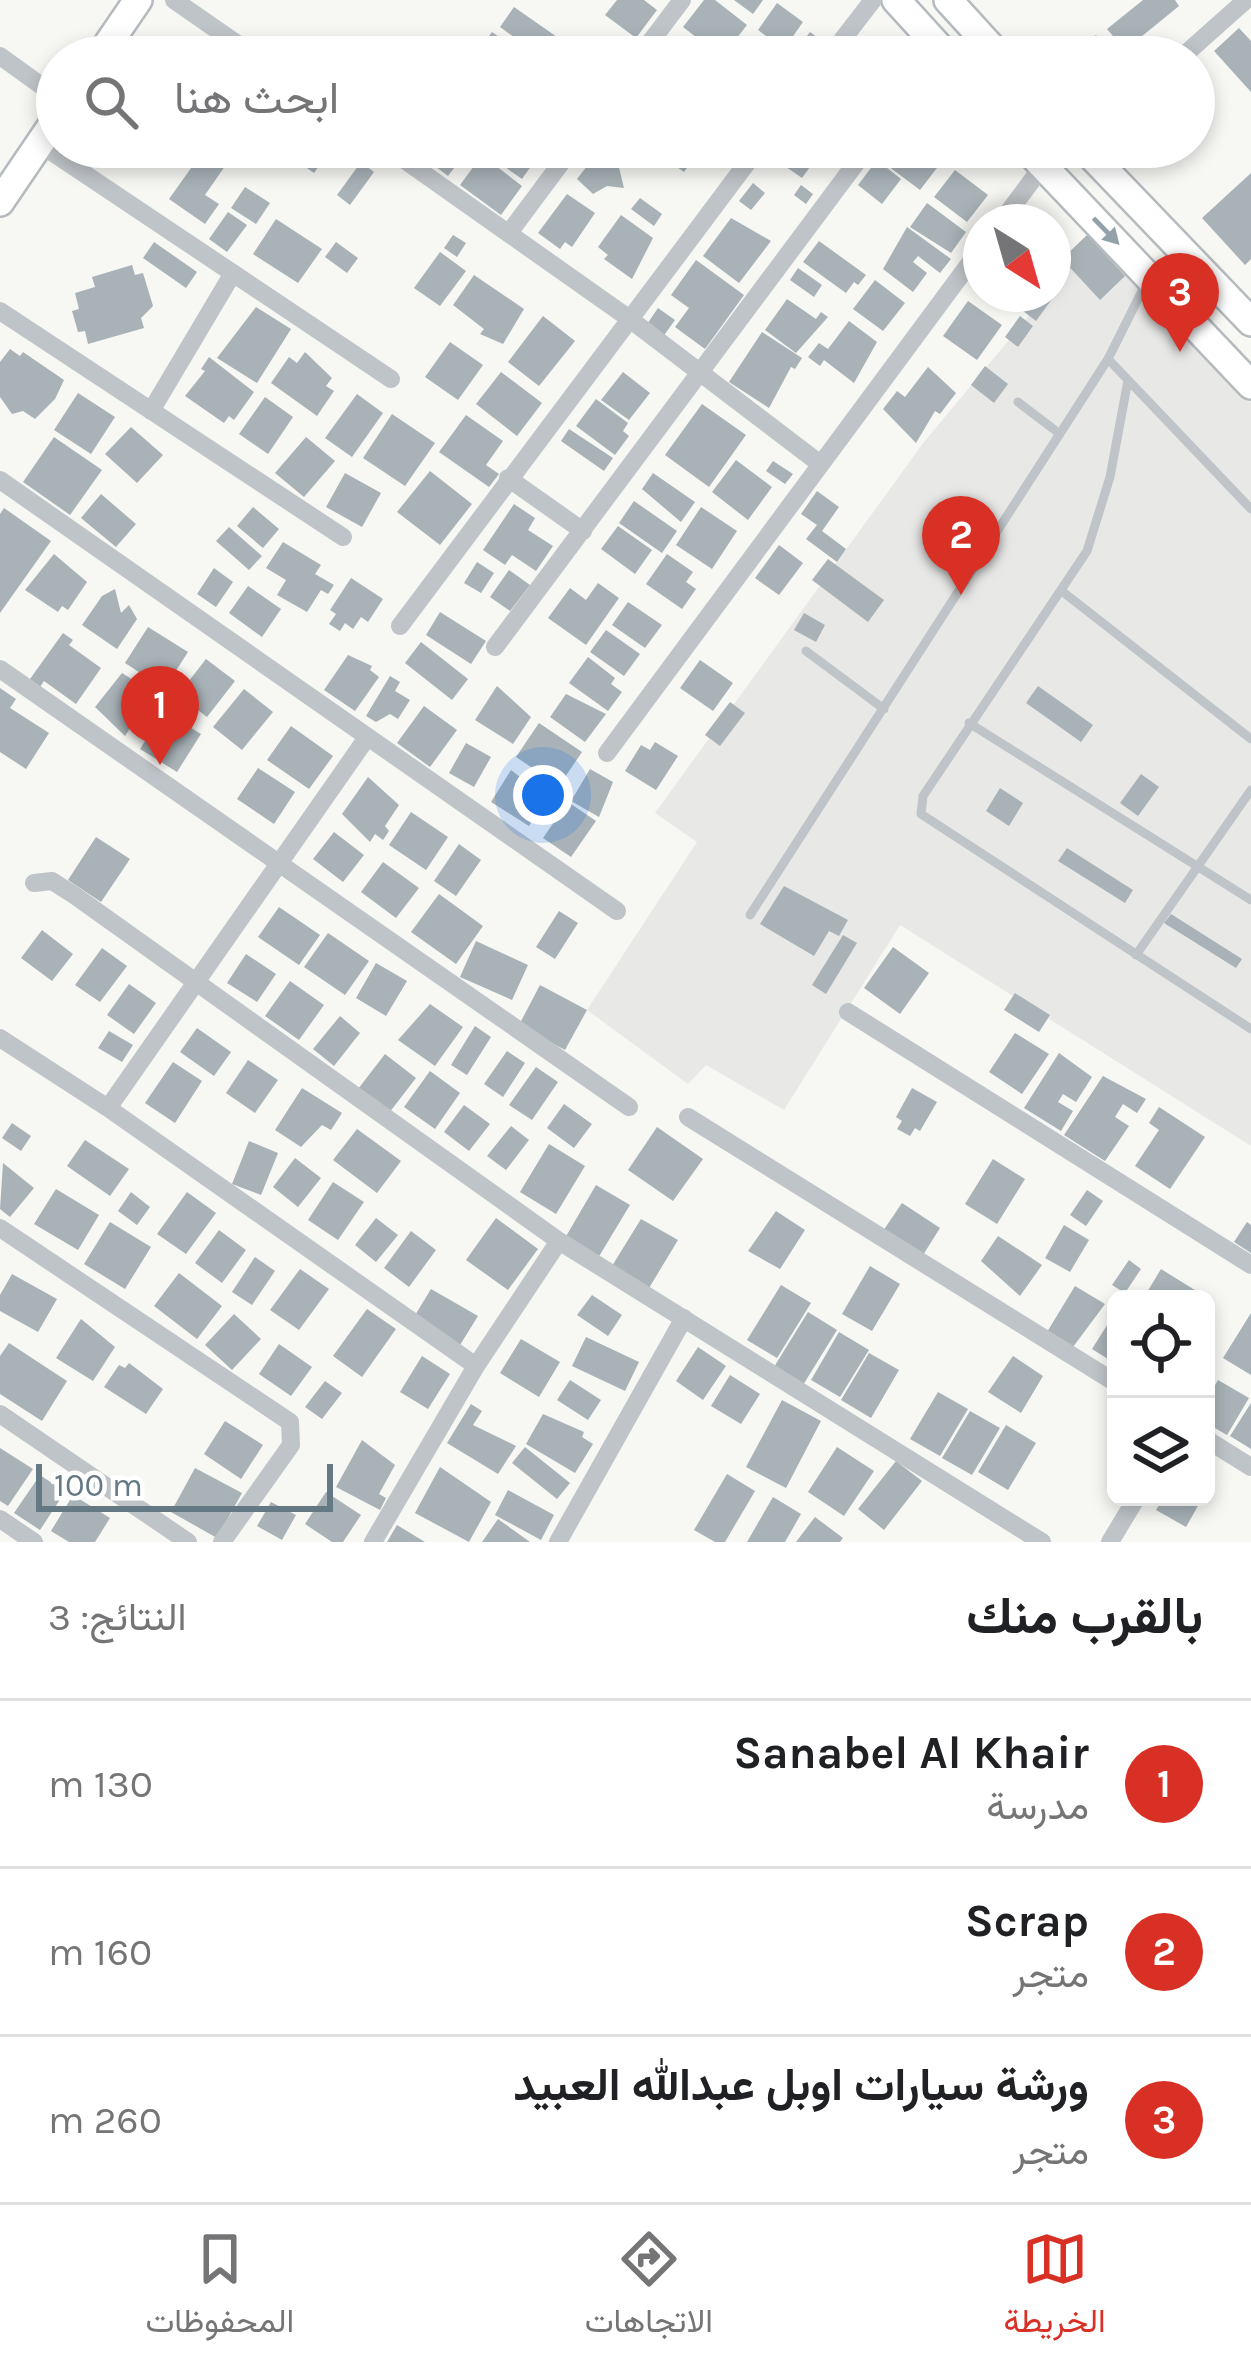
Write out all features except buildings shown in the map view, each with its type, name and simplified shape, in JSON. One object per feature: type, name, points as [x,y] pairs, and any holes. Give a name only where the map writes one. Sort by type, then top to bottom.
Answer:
[{"type":"street","points":[[113,36],[138,0]]},
{"type":"street","points":[[174,0],[226,36]]},
{"type":"street","points":[[655,36],[682,0]]},
{"type":"street","points":[[845,36],[873,0]]},
{"type":"street","points":[[896,0],[926,36]]},
{"type":"street","points":[[948,0],[981,36]]},
{"type":"street","points":[[1206,36],[1246,0]]},
{"type":"street","points":[[0,56],[36,82]]},
{"type":"street","points":[[0,202],[36,150]]},
{"type":"street","points":[[76,168],[392,379]]},
{"type":"street","points":[[416,168],[626,317],[819,463]]},
{"type":"street","points":[[509,233],[557,168]]},
{"type":"street","points":[[400,626],[626,317],[743,168]]},
{"type":"street","points":[[495,647],[853,168]]},
{"type":"street","points":[[1010,204],[1028,168]]},
{"type":"street","points":[[1045,168],[1251,385]]},
{"type":"street","points":[[1103,168],[1251,322]]},
{"type":"street","points":[[151,411],[233,272]]},
{"type":"street","points":[[607,753],[963,272]]},
{"type":"street","points":[[0,311],[343,537]]},
{"type":"street","points":[[508,478],[583,531]]},
{"type":"street","points":[[0,480],[617,911]]},
{"type":"street","points":[[0,668],[628,1107]]},
{"type":"street","points":[[108,1108],[366,739]]},
{"type":"street","points":[[34,883],[52,881],[63,888],[560,1241],[1042,1542]]},
{"type":"street","points":[[848,1012],[1251,1265]]},
{"type":"street","points":[[0,1038],[108,1108],[476,1366]]},
{"type":"street","points":[[688,1117],[1107,1377]]},
{"type":"street","points":[[0,1228],[290,1422],[292,1445],[222,1542]]},
{"type":"street","points":[[373,1542],[476,1366],[560,1241]]},
{"type":"street","points":[[558,1542],[684,1318]]},
{"type":"street","points":[[0,1414],[188,1542]]},
{"type":"street","points":[[1215,1445],[1251,1467]]},
{"type":"street","points":[[1110,1542],[1132,1506]]},
{"type":"street","points":[[0,1519],[34,1542]]},
{"type":"lane","points":[[749,915],[1108,359],[1150,276]]},
{"type":"lane","points":[[1108,359],[1251,508]]},
{"type":"lane","points":[[1129,380],[1096,529],[1063,592],[923,796],[926,822],[1251,1029]]},
{"type":"lane","points":[[1018,402],[1060,434]]},
{"type":"lane","points":[[1063,592],[1251,739]]},
{"type":"lane","points":[[806,651],[884,709]]},
{"type":"lane","points":[[969,723],[1251,900]]},
{"type":"lane","points":[[1136,955],[1251,790]]},
{"type":"shaded area","points":[[1099,231],[1251,397],[1251,1146],[900,925],[784,1110],[706,1065],[688,1084],[587,1010],[697,842],[655,813],[924,442],[1032,312],[1071,312],[1071,264]]},
{"type":"place","name":"ورشة سيارات اوبل عبدالله العبيد","points":[[1180,352]]},
{"type":"place","name":"Scrap","points":[[961,595]]},
{"type":"place","name":"Sanabel Al Khair","points":[[160,765]]}]
